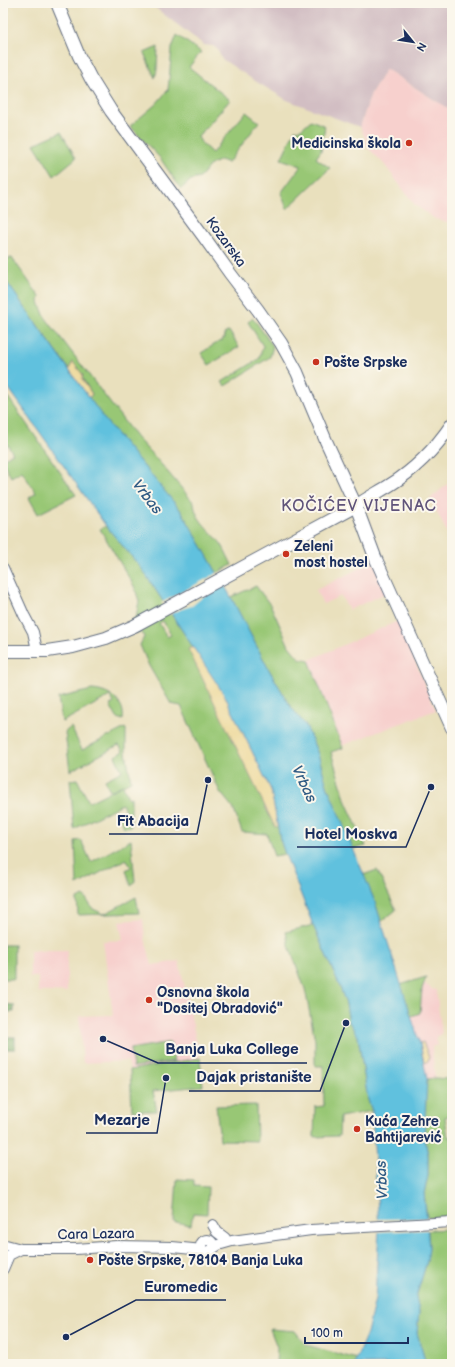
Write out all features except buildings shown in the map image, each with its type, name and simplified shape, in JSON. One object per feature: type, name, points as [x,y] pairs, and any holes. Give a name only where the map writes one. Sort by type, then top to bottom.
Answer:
[{"type":"main road","name":"Kozarska","points":[[57,3],[79,56],[111,111],[258,310],[280,342],[297,372],[326,441],[356,506],[375,557],[452,728]]},
{"type":"main road","points":[[3,650],[51,651],[90,643],[134,626],[235,570],[356,506],[392,484],[416,467],[436,446],[452,424]]},
{"type":"street","points":[[3,568],[33,632],[37,650]]},
{"type":"street","name":"Cara Lazara","points":[[5,1249],[218,1245],[228,1239],[311,1230],[449,1222]]},
{"type":"street","points":[[213,1225],[217,1232],[228,1239]]},
{"type":"street","points":[[3,1268],[5,1249]]},
{"type":"shaded area","points":[[149,3],[452,3],[452,111],[386,69],[371,93],[360,127],[287,100],[222,59],[217,49],[213,46],[204,45]]},
{"type":"shaded area","name":"Medicinska škola","points":[[386,69],[452,111],[452,222],[435,219],[415,205],[383,163],[366,146],[366,140],[360,127],[371,93]]},
{"type":"shaded area","points":[[452,480],[452,542],[430,499]]},
{"type":"shaded area","points":[[374,561],[388,592],[349,610],[341,596],[323,604],[316,590]]},
{"type":"shaded area","points":[[398,621],[436,710],[341,746],[309,660]]},
{"type":"shaded area","name":"Osnovna škola \"Dositej Obradović\"","points":[[143,919],[145,938],[152,965],[179,961],[200,1058],[130,1070],[128,1061],[83,1063],[79,1016],[113,1015],[103,941],[123,940],[119,921]]},
{"type":"shaded area","points":[[30,950],[67,950],[67,992],[38,992],[38,977],[30,977]]},
{"type":"shaded area","points":[[424,983],[436,990],[442,1034],[436,1037],[437,1045],[432,1047],[435,1078],[427,1079],[420,1043],[409,1017],[420,1013]]},
{"type":"green space","points":[[177,35],[201,52],[189,67],[230,100],[198,137],[202,144],[212,153],[246,112],[259,122],[228,163],[220,160],[209,166],[200,178],[191,180],[181,189],[160,158],[130,126],[156,104],[168,90],[172,48]]},
{"type":"green space","points":[[158,47],[157,70],[155,78],[144,53]]},
{"type":"green space","points":[[311,120],[325,126],[321,151],[316,158],[330,168],[287,209],[281,193],[301,166],[281,159],[295,130],[301,129]]},
{"type":"green space","points":[[61,132],[76,158],[54,176],[34,144]]},
{"type":"green space","points":[[3,257],[5,259],[12,258],[40,297],[39,302],[45,317],[136,437],[194,503],[195,509],[201,521],[222,545],[232,565],[217,573],[182,512],[105,420],[89,398],[92,394],[73,362],[69,369],[3,277]]},
{"type":"green space","points":[[253,318],[273,346],[270,357],[225,386],[222,382],[259,359],[263,346],[248,322]]},
{"type":"green space","points":[[229,331],[239,347],[209,365],[201,353],[225,338],[224,334]]},
{"type":"green space","points":[[3,390],[76,495],[38,514],[29,498],[36,493],[22,471],[11,477],[3,462],[3,459],[13,453],[3,438]]},
{"type":"green space","points":[[106,526],[142,569],[225,696],[271,790],[280,839],[285,854],[274,856],[267,834],[242,832],[233,808],[220,792],[181,706],[171,704],[149,666],[140,645],[144,637],[141,631],[136,633],[131,620],[136,617],[139,601],[134,586],[100,529]],"holes":[[[163,621],[171,635],[167,637],[159,623]]]},
{"type":"green space","points":[[256,586],[271,606],[289,646],[299,658],[309,660],[343,748],[331,752],[346,802],[366,846],[352,849],[326,783],[318,754],[306,726],[291,707],[268,668],[231,597]]},
{"type":"green space","points":[[92,690],[104,692],[115,698],[122,707],[123,720],[117,718],[110,705],[114,703],[110,696],[62,722],[58,698]]},
{"type":"green space","points":[[71,727],[82,750],[125,728],[126,752],[131,781],[110,791],[105,780],[122,771],[115,756],[123,751],[119,745],[70,771],[65,732]]},
{"type":"green space","points":[[77,779],[89,802],[123,785],[128,798],[131,797],[131,826],[124,827],[118,814],[125,810],[122,804],[74,829],[70,780]]},
{"type":"green space","points":[[81,840],[91,862],[131,840],[135,881],[131,886],[126,870],[131,867],[126,859],[77,885],[75,841]]},
{"type":"green space","points":[[377,870],[396,910],[381,922],[375,902],[363,875]]},
{"type":"green space","points":[[84,896],[93,909],[104,914],[136,897],[139,913],[78,915],[77,899]]},
{"type":"green space","points":[[313,925],[340,987],[346,1004],[349,1022],[358,1036],[368,1100],[372,1111],[340,1117],[339,1136],[314,1137],[315,1107],[324,1106],[323,1066],[315,1066],[315,1040],[305,989],[288,943],[286,932]]},
{"type":"green space","points":[[3,945],[14,945],[14,979],[3,979]]},
{"type":"green space","points":[[426,977],[422,989],[420,1013],[409,1017],[400,985]]},
{"type":"green space","points":[[3,1004],[14,1005],[14,1012],[3,1012]]},
{"type":"green space","points":[[3,1037],[15,1037],[15,1049],[3,1049]]},
{"type":"green space","points":[[170,1042],[174,1061],[133,1067],[130,1049]]},
{"type":"green space","points":[[200,1058],[203,1086],[153,1091],[157,1111],[132,1111],[130,1070]]},
{"type":"green space","points":[[427,1079],[449,1079],[452,1115],[445,1117],[448,1137],[452,1137],[452,1216],[427,1218],[424,1193],[428,1175],[428,1155],[424,1135]]},
{"type":"green space","points":[[256,1105],[257,1141],[220,1140],[216,1106]]},
{"type":"green space","points":[[177,1179],[194,1180],[194,1186],[208,1187],[207,1214],[193,1213],[191,1225],[174,1222]]},
{"type":"green space","points":[[452,1229],[452,1364],[426,1364],[417,1333],[419,1312],[416,1297],[427,1261],[429,1248],[428,1230]]},
{"type":"green space","points":[[270,1329],[295,1331],[306,1345],[357,1359],[354,1364],[276,1364],[277,1347]]},
{"type":"sand","points":[[73,362],[83,375],[82,379],[92,394],[89,398],[69,369]]},
{"type":"sand","points":[[194,647],[225,696],[271,790],[278,826],[275,827],[188,649]]},
{"type":"sand","points":[[423,1042],[429,1057],[428,1061],[424,1063],[420,1043]]},
{"type":"water","name":"Vrbas","points":[[3,277],[105,420],[182,512],[231,597],[268,668],[291,707],[306,726],[318,754],[326,783],[375,902],[420,1044],[427,1079],[424,1135],[428,1155],[428,1176],[424,1193],[429,1248],[427,1261],[416,1297],[419,1312],[417,1333],[426,1364],[354,1364],[367,1333],[375,1299],[379,1229],[372,1111],[368,1100],[358,1036],[349,1022],[346,1004],[340,987],[313,925],[285,854],[280,839],[271,790],[225,696],[142,569],[106,526],[3,380]]},
{"type":"pier","points":[[219,572],[225,584],[203,597],[192,606],[169,615],[161,603]]},
{"type":"pier","points":[[429,1218],[430,1230],[377,1232],[376,1219]]},
{"type":"place","name":"Medicinska škola","points":[[409,143]]},
{"type":"place","name":"Pošte Srpske","points":[[316,362]]},
{"type":"place","name":"Zeleni most hostel","points":[[286,554]]},
{"type":"place","name":"Fit Abacija","points":[[208,780]]},
{"type":"place","name":"Hotel Moskva","points":[[431,787]]},
{"type":"place","name":"Osnovna škola \"Dositej Obradović\"","points":[[149,1000]]},
{"type":"place","name":"Dajak pristanište","points":[[346,1023]]},
{"type":"place","name":"Banja Luka College","points":[[103,1039]]},
{"type":"place","name":"Mezarje","points":[[166,1078]]},
{"type":"place","name":"Kuća Zehre Bahtijarević","points":[[357,1129]]},
{"type":"place","name":"Pošte Srpske, 78104 Banja Luka","points":[[90,1260]]},
{"type":"place","name":"Euromedic","points":[[66,1337]]},
{"type":"district","name":"KOČIĆEV VIJENAC","points":[[359,506]]}]
